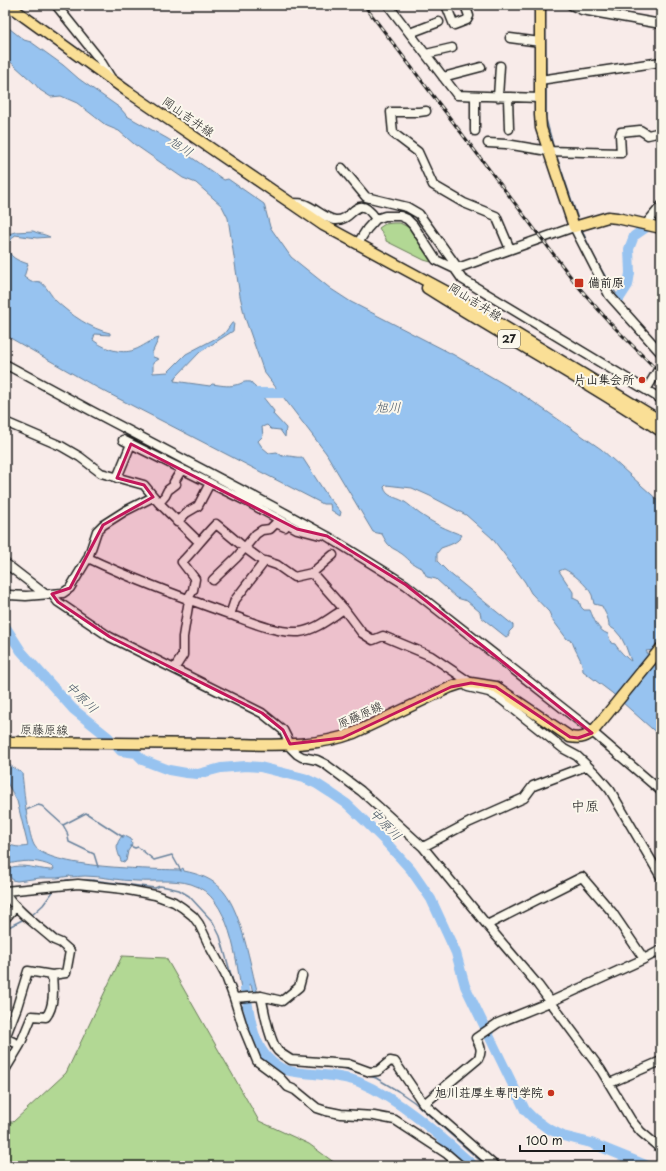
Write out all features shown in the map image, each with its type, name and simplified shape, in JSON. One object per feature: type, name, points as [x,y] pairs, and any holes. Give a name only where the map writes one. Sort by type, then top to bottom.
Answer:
[{"type":"main road","name":"岡山吉井線","points":[[8,5],[112,80],[323,225],[447,292],[661,421]]},
{"type":"main road","points":[[540,5],[540,42],[544,80],[540,98],[541,128],[553,151],[578,226],[608,217],[652,225]]},
{"type":"main road","name":"岡山吉井線","points":[[358,243],[442,298],[630,410],[661,431]]},
{"type":"main road","points":[[594,731],[661,648]]},
{"type":"main road","name":"原藤原線","points":[[5,742],[108,744],[290,744],[321,742],[342,738],[460,684],[471,683],[496,687],[570,737],[585,737],[594,731]]},
{"type":"street","points":[[56,5],[100,60],[112,80]]},
{"type":"street","points":[[388,5],[457,95],[540,98]]},
{"type":"street","points":[[446,5],[454,25],[467,20],[469,16],[465,5]]},
{"type":"street","points":[[571,5],[582,10],[661,24]]},
{"type":"street","points":[[410,33],[439,22]]},
{"type":"street","points":[[510,38],[540,42]]},
{"type":"street","points":[[426,54],[452,48]]},
{"type":"street","points":[[544,80],[661,62]]},
{"type":"street","points":[[498,97],[500,66]]},
{"type":"street","points":[[443,77],[481,67]]},
{"type":"street","points":[[475,96],[475,131]]},
{"type":"street","points":[[508,98],[509,129]]},
{"type":"street","points":[[426,111],[390,112],[393,133],[418,152],[433,185],[464,203],[496,216],[510,249]]},
{"type":"street","points":[[488,143],[506,144],[553,151],[621,153],[620,135],[622,132],[640,130],[648,135],[661,132]]},
{"type":"street","points":[[342,168],[366,197],[407,207],[419,214],[462,278],[661,399]]},
{"type":"street","points":[[292,203],[304,204],[330,218],[337,220],[359,207],[364,207],[370,210],[376,219]]},
{"type":"street","points":[[652,225],[661,206]]},
{"type":"street","points":[[358,243],[376,219],[394,215],[407,219],[436,260],[456,269],[578,226],[609,295],[661,354]]},
{"type":"street","points":[[5,364],[327,536],[406,585],[594,731],[661,790]]},
{"type":"street","points":[[646,390],[661,365]]},
{"type":"street","points":[[5,422],[61,446],[80,457],[101,473],[144,485],[177,522],[199,542]]},
{"type":"street","points":[[123,440],[246,501],[297,529],[327,536]]},
{"type":"street","points":[[117,478],[131,444]]},
{"type":"street","points":[[7,596],[62,593],[70,588],[88,558],[97,531],[102,525],[125,511],[165,496],[168,490],[176,484],[174,482],[182,470]]},
{"type":"street","points":[[177,522],[186,513],[198,506],[210,483]]},
{"type":"street","points":[[213,580],[245,548],[256,534],[262,530],[270,529],[276,523],[289,529],[297,529]]},
{"type":"street","points":[[174,670],[183,655],[183,637],[188,600],[193,590],[195,579],[182,562],[216,524],[264,562],[277,565],[294,577],[312,573],[333,555]]},
{"type":"street","points":[[88,558],[146,584],[188,600],[260,625],[286,632],[311,630],[344,609]]},
{"type":"street","points":[[230,615],[236,600],[264,562]]},
{"type":"street","points":[[5,563],[58,602],[110,637],[262,713],[283,730],[291,748],[297,754],[302,757],[317,760],[331,768],[361,791],[423,847],[526,970],[591,1055],[610,1083],[631,1120],[642,1132],[661,1148]]},
{"type":"street","points":[[312,573],[344,609],[362,633],[372,640],[383,636],[419,650],[431,656],[471,683]]},
{"type":"street","points":[[460,684],[489,692],[501,699],[564,749],[576,756],[610,790],[661,876]]},
{"type":"street","points":[[423,847],[470,822],[524,798],[533,786],[586,766]]},
{"type":"street","points":[[487,925],[582,877],[612,912],[644,959]]},
{"type":"street","points":[[20,1045],[5,1038],[17,1007],[28,971],[52,975],[66,973],[70,952],[54,940],[9,900],[5,892],[78,884],[123,889],[155,895],[174,902],[192,916],[199,924],[208,945],[225,974],[236,998],[243,1027],[257,1061],[280,1078],[288,1087],[295,1090],[317,1108],[341,1114],[374,1116],[395,1120],[447,1154],[461,1166]]},
{"type":"street","points":[[5,919],[16,906]]},
{"type":"street","points":[[424,1104],[478,1058],[481,1048],[476,1038],[498,1023],[550,1002],[661,950]]},
{"type":"street","points":[[5,1070],[20,1045],[32,1016],[46,1017],[51,1012],[53,992],[52,975]]},
{"type":"street","points":[[236,998],[259,996],[282,1001],[299,987],[302,976]]},
{"type":"street","points":[[259,996],[273,1042],[277,1050],[283,1055],[291,1060],[348,1064],[370,1072],[378,1071],[390,1061],[395,1062],[424,1104],[495,1166]]},
{"type":"street","points":[[610,1083],[661,1061]]},
{"type":"highlighted area","points":[[131,444],[297,529],[327,536],[406,585],[592,733],[578,738],[570,737],[496,687],[471,683],[451,687],[342,738],[290,744],[283,730],[262,713],[110,637],[58,602],[52,594],[70,588],[103,525],[153,497],[144,485],[117,478]]},
{"type":"green space","points":[[400,223],[408,227],[431,262],[386,241],[379,228],[385,224]]},
{"type":"green space","points":[[122,956],[166,958],[259,1121],[309,1144],[339,1166],[5,1166],[5,1122],[13,1122],[66,1073]]},
{"type":"water","name":"旭川","points":[[5,25],[24,40],[31,42],[63,65],[79,79],[120,108],[127,116],[168,139],[224,180],[228,179],[264,204],[270,227],[291,257],[331,289],[351,302],[454,355],[526,397],[601,449],[661,503],[661,649],[646,651],[661,673],[661,737],[612,693],[583,671],[582,663],[572,641],[567,639],[552,619],[549,612],[531,593],[525,582],[492,538],[466,515],[412,488],[386,485],[384,487],[389,495],[405,502],[430,520],[446,529],[462,535],[456,542],[441,548],[437,553],[437,561],[448,572],[513,625],[509,635],[506,637],[481,617],[480,612],[467,601],[457,598],[436,579],[427,577],[422,568],[415,565],[392,548],[382,534],[373,532],[326,453],[264,372],[245,318],[240,296],[228,218],[222,206],[196,183],[183,178],[134,144],[119,131],[107,126],[77,103],[61,96],[51,97],[40,90],[5,57]],"holes":[[[564,569],[572,573],[587,588],[592,595],[594,604],[602,606],[608,618],[609,626],[621,637],[631,661],[615,644],[611,643],[608,634],[601,630],[590,610],[584,610],[579,601],[573,598],[573,592],[559,571]]]},
{"type":"water","points":[[33,231],[50,237],[37,238],[15,235],[7,245],[12,256],[17,260],[28,264],[24,277],[31,282],[42,283],[56,301],[82,321],[110,333],[110,335],[95,334],[93,340],[102,346],[112,350],[124,352],[137,349],[159,338],[152,353],[153,357],[159,359],[153,363],[153,373],[168,372],[186,354],[224,334],[232,323],[234,323],[233,331],[200,352],[174,381],[210,386],[212,384],[230,386],[251,382],[274,411],[273,414],[286,428],[285,437],[280,430],[271,429],[267,425],[262,427],[263,436],[258,441],[269,453],[277,452],[282,456],[302,457],[328,497],[341,512],[340,516],[331,510],[330,504],[323,504],[96,387],[5,335],[5,235],[15,232]]},
{"type":"water","points":[[5,759],[11,766],[22,773],[29,830],[34,845],[43,853],[59,859],[102,866],[180,870],[183,868],[184,871],[211,880],[220,887],[236,913],[241,926],[258,994],[253,994],[251,985],[249,984],[248,987],[250,995],[242,995],[234,948],[223,915],[215,902],[204,891],[191,884],[184,882],[164,881],[130,881],[85,876],[40,878],[17,881],[12,880],[9,868],[24,866],[53,870],[54,868],[47,864],[33,861],[11,863],[5,862],[5,859],[7,858],[7,851],[5,850],[5,842],[16,847],[28,846],[17,801],[5,779]]},
{"type":"water","points":[[123,835],[131,839],[132,845],[128,851],[126,861],[124,862],[121,861],[117,847],[118,842]]},
{"type":"waterway","points":[[545,5],[546,76]]},
{"type":"waterway","points":[[546,82],[546,119],[554,149]]},
{"type":"waterway","points":[[556,154],[579,222]]},
{"type":"waterway","points":[[619,299],[628,285],[630,273],[629,249],[634,236],[654,221]]},
{"type":"waterway","points":[[582,230],[603,273],[630,313]]},
{"type":"waterway","points":[[639,323],[661,346]]},
{"type":"waterway","name":"旭川","points":[[246,393],[292,393]]},
{"type":"waterway","name":"中原川","points":[[5,626],[21,651],[73,709],[108,737],[121,751],[136,753],[143,760],[169,770],[186,773],[198,774],[221,768],[246,766],[260,767],[304,778],[317,784],[347,804],[384,840],[411,870],[431,899],[456,953],[465,986],[525,1110],[547,1128],[563,1136],[591,1143],[648,1166]]},
{"type":"waterway","points":[[26,810],[38,805],[42,806],[63,825],[86,813],[123,837]]},
{"type":"waterway","points":[[63,825],[67,832],[69,842],[94,854],[98,867]]},
{"type":"waterway","points":[[130,846],[135,848],[138,847],[154,860],[172,855],[181,871]]},
{"type":"waterway","points":[[5,875],[17,874]]},
{"type":"waterway","points":[[64,882],[66,880],[92,880],[155,888],[160,886],[179,890],[189,896],[213,922],[220,936],[237,996]]},
{"type":"waterway","points":[[31,916],[43,905],[55,889]]},
{"type":"waterway","points":[[5,929],[24,919]]},
{"type":"waterway","points":[[245,988],[254,1033],[258,1044],[271,1062],[289,1071],[348,1078],[375,1090],[405,1108],[474,1166]]},
{"type":"waterway","points":[[257,999],[261,1013]]},
{"type":"waterway","points":[[239,1003],[249,1013]]},
{"type":"waterway","points":[[267,1038],[270,1046]]},
{"type":"waterway","points":[[331,1067],[343,1068],[376,1078],[398,1091],[414,1102],[486,1166]]},
{"type":"railway","points":[[364,5],[577,285],[610,323],[661,374]]},
{"type":"place","name":"備前原","points":[[579,283]]},
{"type":"place","name":"片山集会所","points":[[642,380]]},
{"type":"place","name":"旭川荘厚生専門学院","points":[[551,1093]]},
{"type":"district","name":"中原","points":[[585,806]]}]
